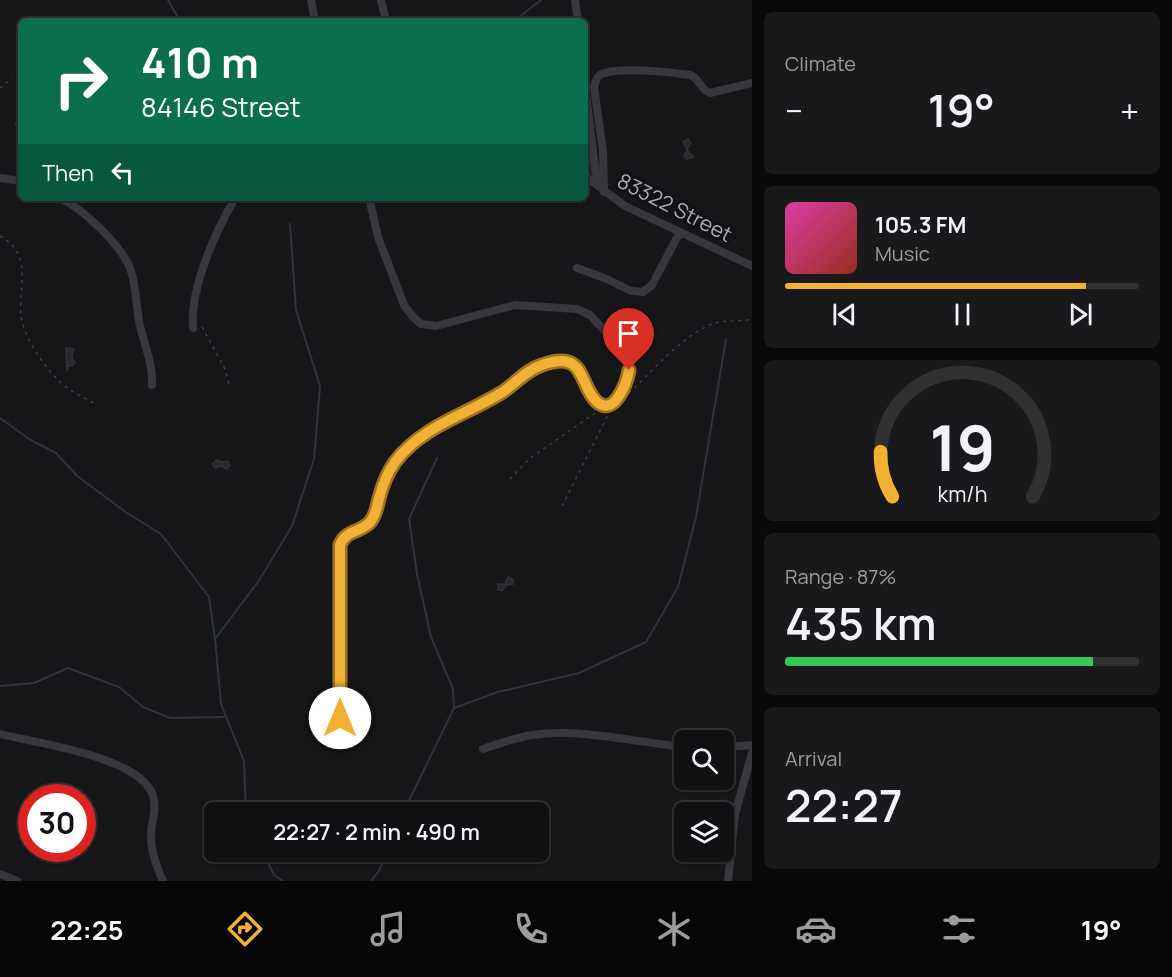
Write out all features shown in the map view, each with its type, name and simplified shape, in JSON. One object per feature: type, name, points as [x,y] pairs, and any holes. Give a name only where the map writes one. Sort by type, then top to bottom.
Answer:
[{"type":"street","points":[[311,0],[314,18]]},
{"type":"street","points":[[381,0],[385,18]]},
{"type":"street","points":[[575,0],[578,18]]},
{"type":"street","points":[[604,192],[603,151],[594,87],[600,75],[608,72],[643,70],[690,75],[696,78],[705,91],[710,93],[752,83]]},
{"type":"street","points":[[588,110],[597,185]]},
{"type":"street","points":[[0,178],[18,181]]},
{"type":"street","name":"83322 Street","points":[[588,178],[625,206],[752,266]]},
{"type":"street","points":[[66,201],[74,205],[96,226],[129,265],[141,330],[150,357],[152,385]]},
{"type":"street","points":[[193,328],[192,313],[206,261],[235,201]]},
{"type":"street","points":[[340,733],[340,545],[345,536],[364,527],[372,520],[390,471],[402,454],[424,434],[503,392],[532,369],[550,362],[565,362],[574,366],[582,374],[592,396],[601,405],[612,404],[628,379],[628,360],[621,348],[590,315],[577,309],[523,304],[476,314],[436,326],[421,324],[413,317],[401,297],[378,237],[370,201]]},
{"type":"street","points":[[577,268],[631,291],[643,292],[652,285],[680,232]]},
{"type":"street","points":[[0,734],[85,753],[110,761],[129,771],[146,784],[154,800],[152,845],[163,881]]},
{"type":"street","points":[[483,749],[515,738],[550,734],[593,736],[674,746]]},
{"type":"street","points":[[734,746],[752,745]]},
{"type":"street","points":[[728,881],[735,814],[752,753]]},
{"type":"street","points":[[0,874],[17,881]]},
{"type":"path","points":[[0,88],[12,78]]},
{"type":"path","points":[[17,115],[18,128]]},
{"type":"path","points":[[0,236],[21,258],[21,317],[35,351],[59,382],[93,403]]},
{"type":"path","points":[[192,313],[216,349],[230,388]]},
{"type":"path","points":[[627,395],[699,330],[724,321],[736,322],[752,319]]},
{"type":"path","points":[[510,479],[529,459],[598,412],[601,405]]},
{"type":"path","points":[[562,506],[610,410]]},
{"type":"building","points":[[688,139],[691,143],[687,149],[693,157],[687,159],[684,156],[687,150],[683,142]]},
{"type":"building","points":[[66,348],[74,349],[72,358],[75,362],[67,370]]},
{"type":"building","points":[[216,460],[228,461],[230,466],[226,469],[222,466],[215,468],[212,464]]},
{"type":"building","points":[[508,577],[513,579],[513,584],[507,585],[502,591],[498,590],[498,584],[505,584]]},
{"type":"building","points":[[352,719],[357,723],[364,723],[365,729],[362,730],[356,726],[349,727],[348,722]]},
{"type":"waterway","points":[[168,0],[178,18]]},
{"type":"waterway","points":[[518,18],[541,0]]},
{"type":"waterway","points":[[215,639],[258,582],[292,526],[314,459],[320,386],[296,310],[290,224]]},
{"type":"waterway","points":[[408,802],[454,708],[498,692],[579,673],[646,642],[678,587],[696,517],[726,339]]},
{"type":"waterway","points":[[0,418],[29,439],[56,453],[77,476],[127,513],[161,534],[209,597],[221,704],[244,761],[246,802]]},
{"type":"waterway","points":[[437,458],[409,519],[417,574],[431,637],[453,689],[454,707]]},
{"type":"waterway","points":[[0,686],[34,683],[68,668],[119,687],[143,707],[170,718],[224,717]]},
{"type":"waterway","points":[[268,862],[274,875],[283,881]]},
{"type":"waterway","points":[[371,881],[383,862]]},
{"type":"route","points":[[340,718],[340,545],[348,533],[364,527],[372,520],[390,471],[402,454],[412,443],[430,430],[503,392],[542,364],[565,362],[574,366],[582,374],[592,396],[605,406],[612,404],[621,393],[628,379],[629,370]]}]
